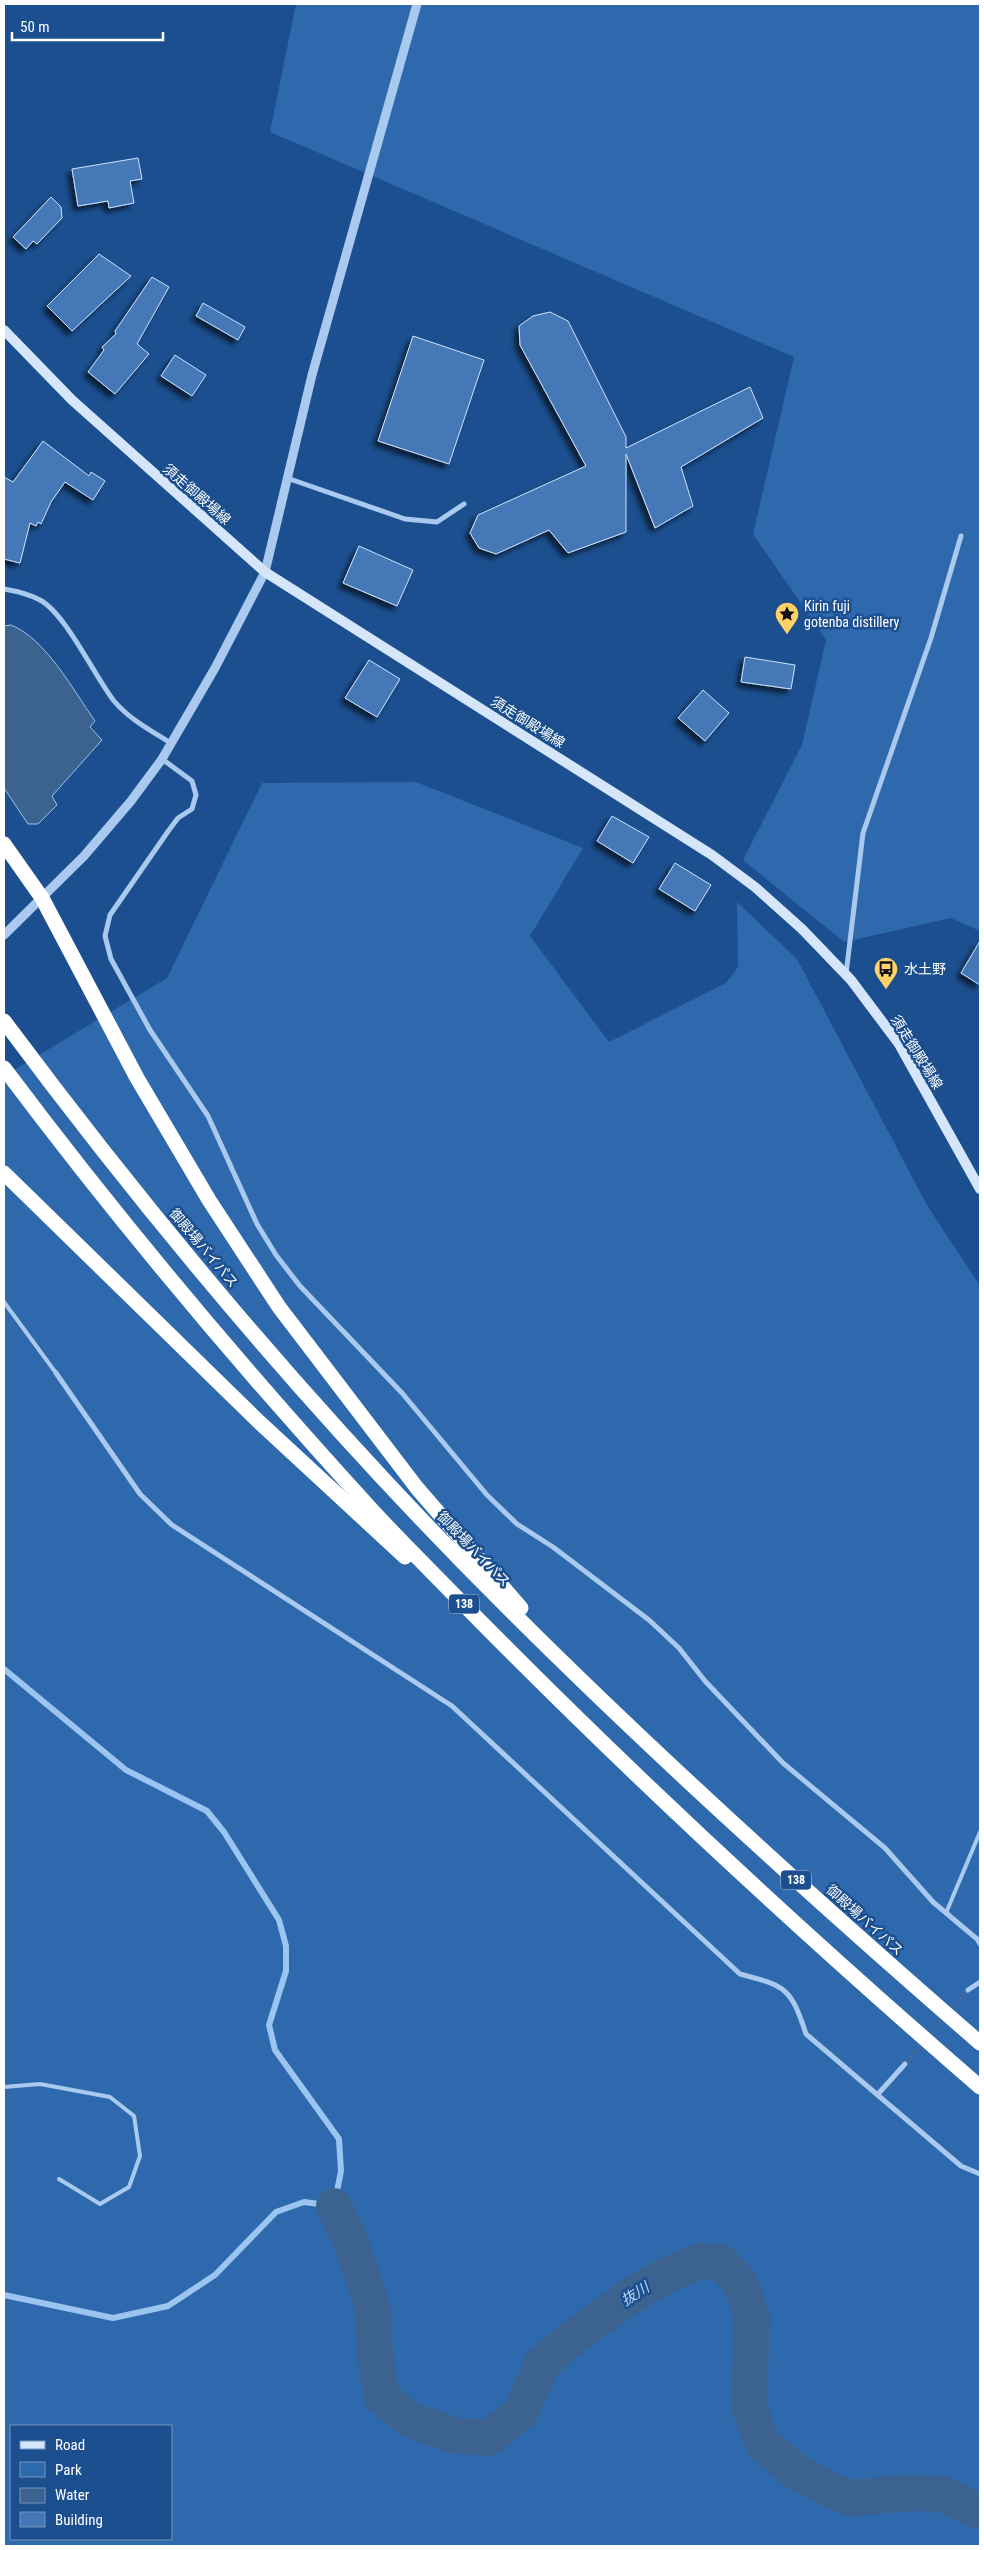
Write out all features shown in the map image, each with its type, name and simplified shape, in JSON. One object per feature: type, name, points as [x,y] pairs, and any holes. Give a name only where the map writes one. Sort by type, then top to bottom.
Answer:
[{"type":"highway","points":[[4,844],[42,898],[137,1078],[208,1200],[279,1307],[417,1488],[515,1601],[617,1713]]},
{"type":"highway","name":"御殿場バイパス","points":[[4,1021],[140,1197],[273,1356],[508,1608],[617,1713],[853,1933],[980,2043]]},
{"type":"highway","name":"138","points":[[4,1068],[127,1223],[255,1378],[375,1513],[543,1685],[628,1768],[834,1960],[980,2087]]},
{"type":"highway","points":[[4,1173],[257,1420],[543,1685]]},
{"type":"main road","name":"須走御殿場線","points":[[4,330],[72,400],[265,572],[712,855],[756,887],[802,929],[846,976],[899,1044],[980,1189]]},
{"type":"street","points":[[4,935],[84,856],[131,801],[162,758],[172,744],[265,572],[312,375],[417,4]]},
{"type":"street","points":[[287,478],[405,519],[436,522],[464,504]]},
{"type":"street","points":[[846,976],[863,833],[931,638],[961,536]]},
{"type":"street","points":[[4,589],[19,592],[42,601],[66,628],[114,701],[132,719],[172,744]]},
{"type":"street","points":[[162,758],[192,781],[196,795],[192,809],[178,818],[168,830],[110,915],[106,936],[111,960],[150,1030],[208,1116],[257,1224],[276,1255],[300,1286],[402,1393],[487,1494],[517,1524],[553,1547],[649,1620],[679,1648],[704,1681],[783,1763],[884,1848],[933,1902],[977,1939],[980,1944]]},
{"type":"street","points":[[56,1374],[140,1494],[172,1525],[452,1706],[740,1974],[777,1984],[796,2004],[806,2034],[961,2166],[980,2174]]},
{"type":"street","points":[[968,1990],[980,1982]]},
{"type":"street","points":[[878,2094],[905,2064]]},
{"type":"lane","points":[[4,1302],[56,1374]]},
{"type":"lane","points":[[946,1913],[980,1832]]},
{"type":"lane","points":[[4,2088],[40,2084],[110,2098],[134,2116],[140,2156],[129,2187],[100,2204],[59,2179]]},
{"type":"green space","points":[[296,4],[980,4],[980,931],[951,918],[844,942],[743,860],[802,745],[826,640],[753,534],[794,357],[270,132]]},
{"type":"green space","points":[[416,782],[583,848],[530,936],[609,1042],[726,983],[738,967],[737,902],[797,959],[927,1205],[980,1286],[980,2546],[4,2546],[4,1076],[167,978],[262,783]]},
{"type":"water","points":[[11,625],[24,632],[47,653],[95,721],[90,727],[102,740],[52,796],[57,805],[38,824],[28,824],[4,788],[4,626]]},
{"type":"building","points":[[138,158],[142,179],[130,181],[134,203],[109,208],[108,201],[78,206],[72,169]]},
{"type":"building","points":[[51,197],[61,207],[62,218],[37,244],[33,241],[26,249],[13,237]]},
{"type":"building","points":[[99,254],[131,276],[72,331],[47,306]]},
{"type":"building","points":[[152,277],[169,287],[137,344],[149,354],[115,394],[88,372],[104,350],[102,347],[116,334],[115,331]]},
{"type":"building","points":[[203,303],[245,327],[238,340],[196,316]]},
{"type":"building","points":[[550,312],[568,321],[626,437],[626,448],[750,387],[763,418],[681,467],[693,506],[655,528],[626,454],[626,532],[568,553],[549,530],[496,554],[479,548],[470,533],[478,515],[586,466],[520,345],[519,326],[533,316]]},
{"type":"building","points":[[413,336],[484,360],[449,464],[378,441]]},
{"type":"building","points":[[175,355],[206,375],[192,396],[161,376]]},
{"type":"building","points":[[43,441],[89,476],[91,472],[105,481],[93,500],[65,482],[51,502],[41,524],[38,522],[36,526],[30,523],[20,563],[4,559],[4,477],[13,482]]},
{"type":"building","points":[[359,546],[413,570],[397,606],[343,583]]},
{"type":"building","points":[[745,657],[795,665],[791,689],[741,682]]},
{"type":"building","points":[[369,660],[400,679],[377,717],[345,698]]},
{"type":"building","points":[[703,690],[729,713],[705,741],[678,718]]},
{"type":"building","points":[[612,816],[649,837],[633,863],[597,841]]},
{"type":"building","points":[[675,863],[711,885],[695,911],[659,889]]},
{"type":"building","points":[[980,941],[980,985],[961,973]]},
{"type":"waterway","points":[[4,1669],[126,1770],[207,1811],[224,1832],[279,1920],[286,1946],[286,1971],[269,2025],[275,2050],[339,2139],[341,2171],[334,2206],[304,2202],[276,2212],[215,2275],[168,2306],[113,2318],[4,2295]]},
{"type":"waterway","name":"抜川","points":[[334,2206],[349,2237],[372,2305],[376,2362],[382,2397],[409,2419],[456,2436],[489,2438],[521,2412],[541,2365],[567,2342],[626,2299],[668,2274],[702,2261],[722,2263],[740,2283],[752,2317],[749,2408],[763,2444],[795,2471],[831,2491],[853,2498],[909,2493],[942,2494],[980,2512]]},
{"type":"tunnel","points":[[905,2064],[968,1990]]},
{"type":"place","name":"Kirin fuji gotenba distillery","points":[[787,635]]},
{"type":"place","name":"水土野","points":[[886,990]]}]
